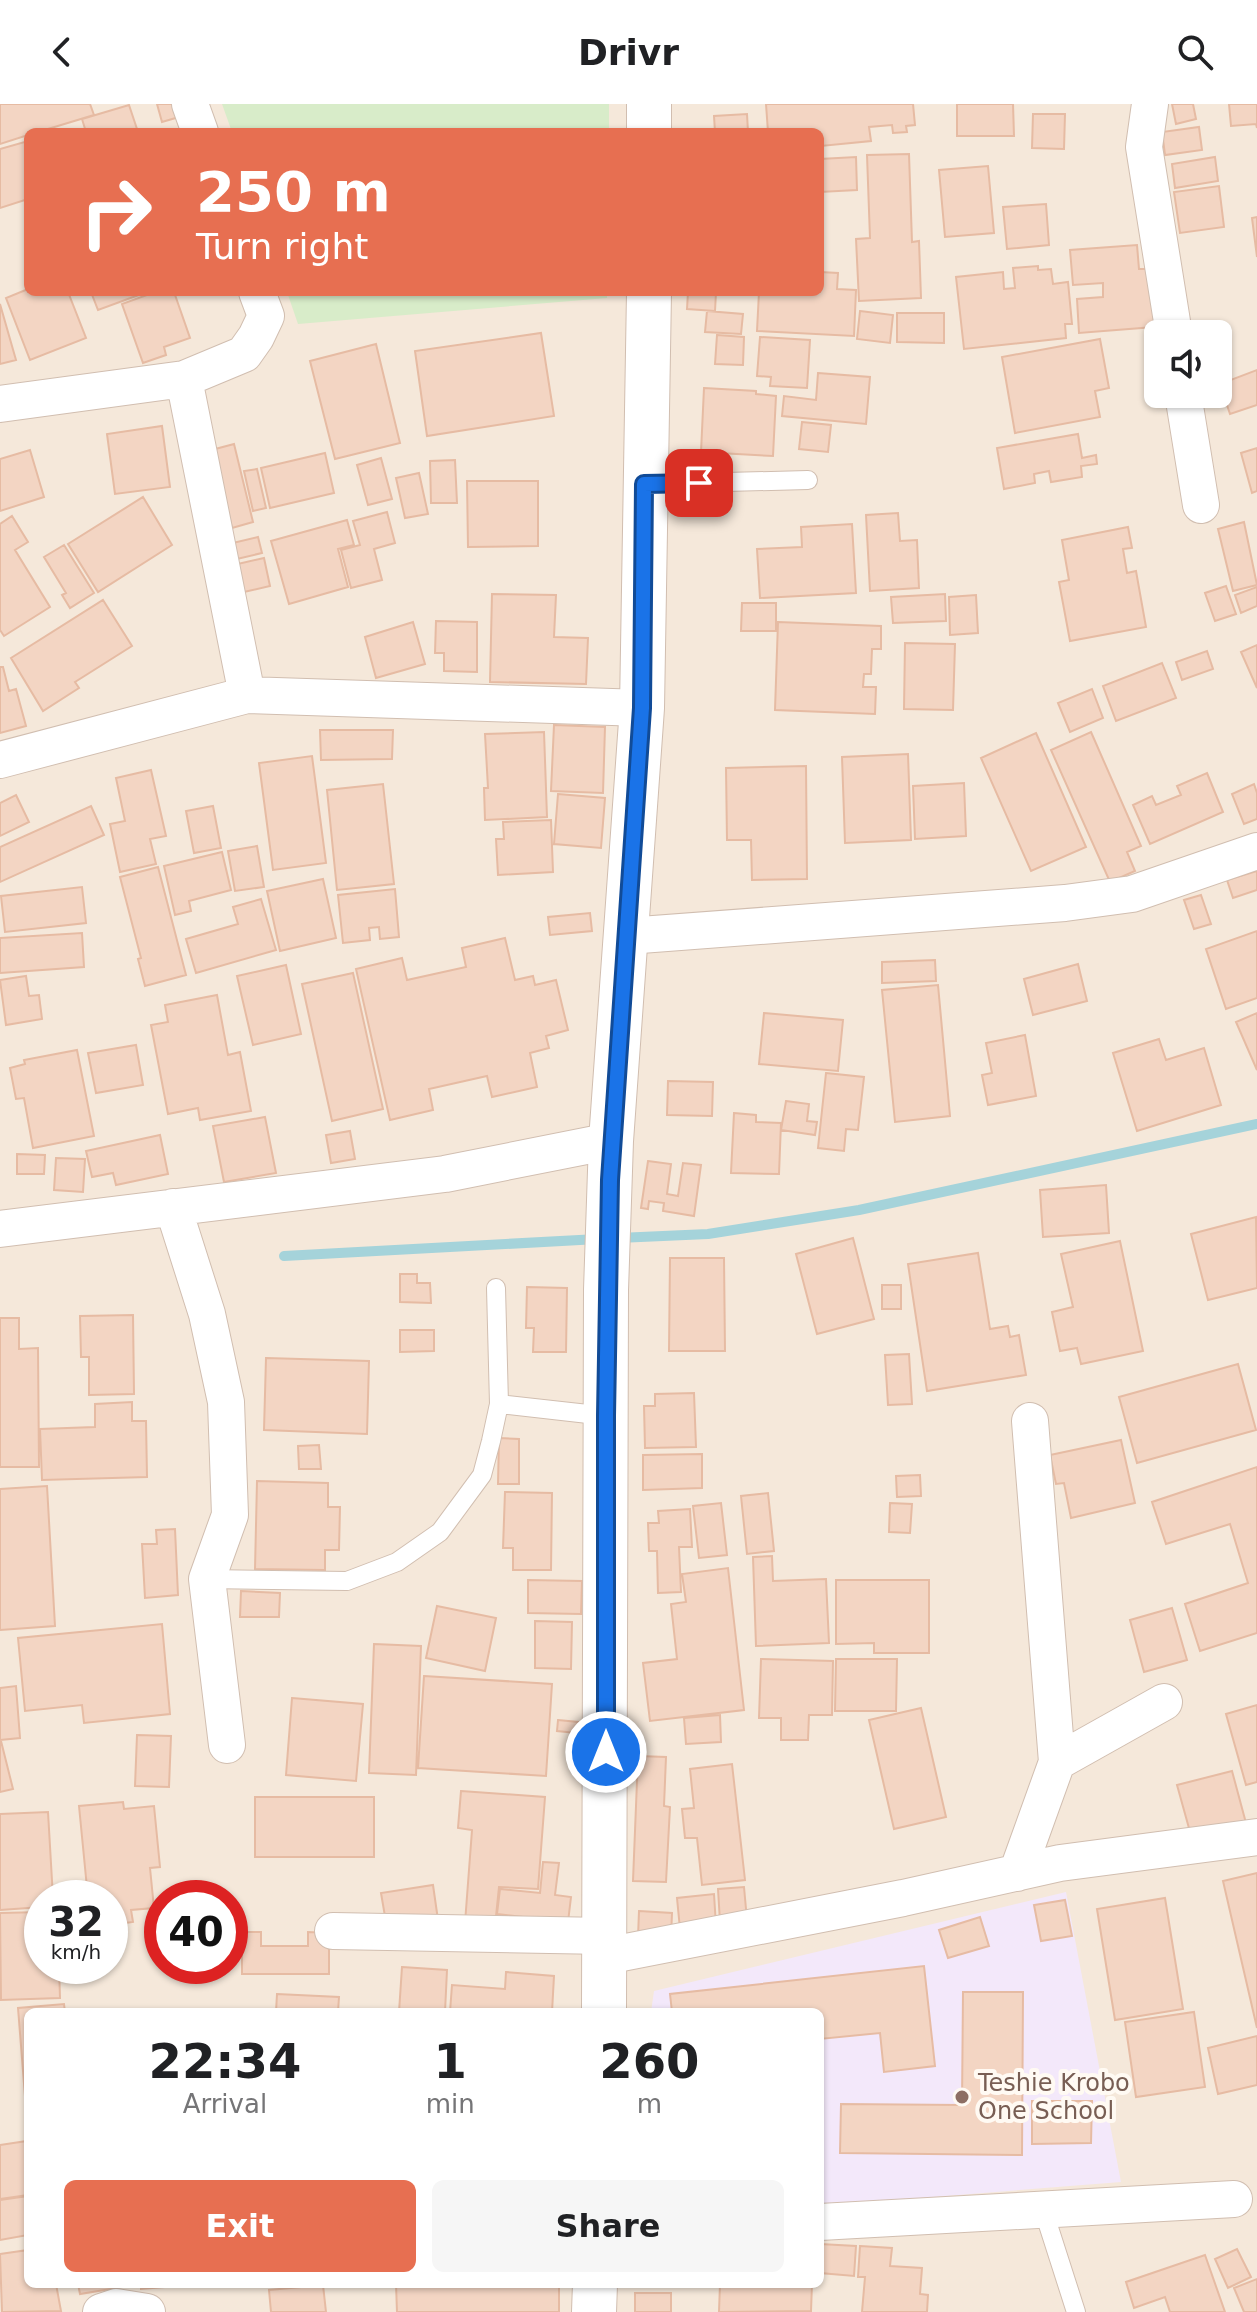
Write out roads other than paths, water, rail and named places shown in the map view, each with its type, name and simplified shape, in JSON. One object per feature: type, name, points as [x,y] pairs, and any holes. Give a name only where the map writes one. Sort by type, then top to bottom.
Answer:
[{"type":"street","points":[[190,104],[199,128]]},
{"type":"street","points":[[649,104],[649,128]]},
{"type":"street","points":[[1150,104],[1144,147],[1172,320]]},
{"type":"street","points":[[0,404],[184,379],[244,354],[266,316],[258,296]]},
{"type":"street","points":[[604,2008],[606,1290],[610,1161],[642,708],[649,296]]},
{"type":"street","points":[[184,379],[247,695]]},
{"type":"street","points":[[1185,408],[1201,505]]},
{"type":"street","points":[[0,760],[247,695],[642,708]]},
{"type":"street","points":[[627,936],[1065,903],[1132,894],[1257,851]]},
{"type":"street","points":[[0,1229],[445,1174],[610,1161]]},
{"type":"street","points":[[173,1207],[207,1314],[226,1402],[230,1515],[207,1579],[227,1745]]},
{"type":"street","points":[[1017,1873],[1057,1762],[1030,1421]]},
{"type":"street","points":[[1057,1762],[1164,1702]]},
{"type":"street","points":[[333,1931],[606,1946],[1060,1863],[1257,1837]]},
{"type":"street","points":[[824,2222],[1234,2199]]},
{"type":"street","points":[[594,2312],[595,2288]]},
{"type":"street","points":[[101,2312],[116,2307],[147,2312]]},
{"type":"lane","points":[[644,484],[808,480]]},
{"type":"lane","points":[[207,1579],[347,1581],[397,1562],[440,1532],[482,1475],[499,1404],[496,1288]]},
{"type":"lane","points":[[499,1404],[606,1416]]},
{"type":"lane","points":[[1043,2209],[1076,2312]]},
{"type":"waterway","points":[[618,1238],[708,1234],[859,1210],[1257,1124]]},
{"type":"waterway","points":[[284,1256],[598,1239]]},
{"type":"place","name":"Teshie Krobo One School","points":[[962,2097]]}]
